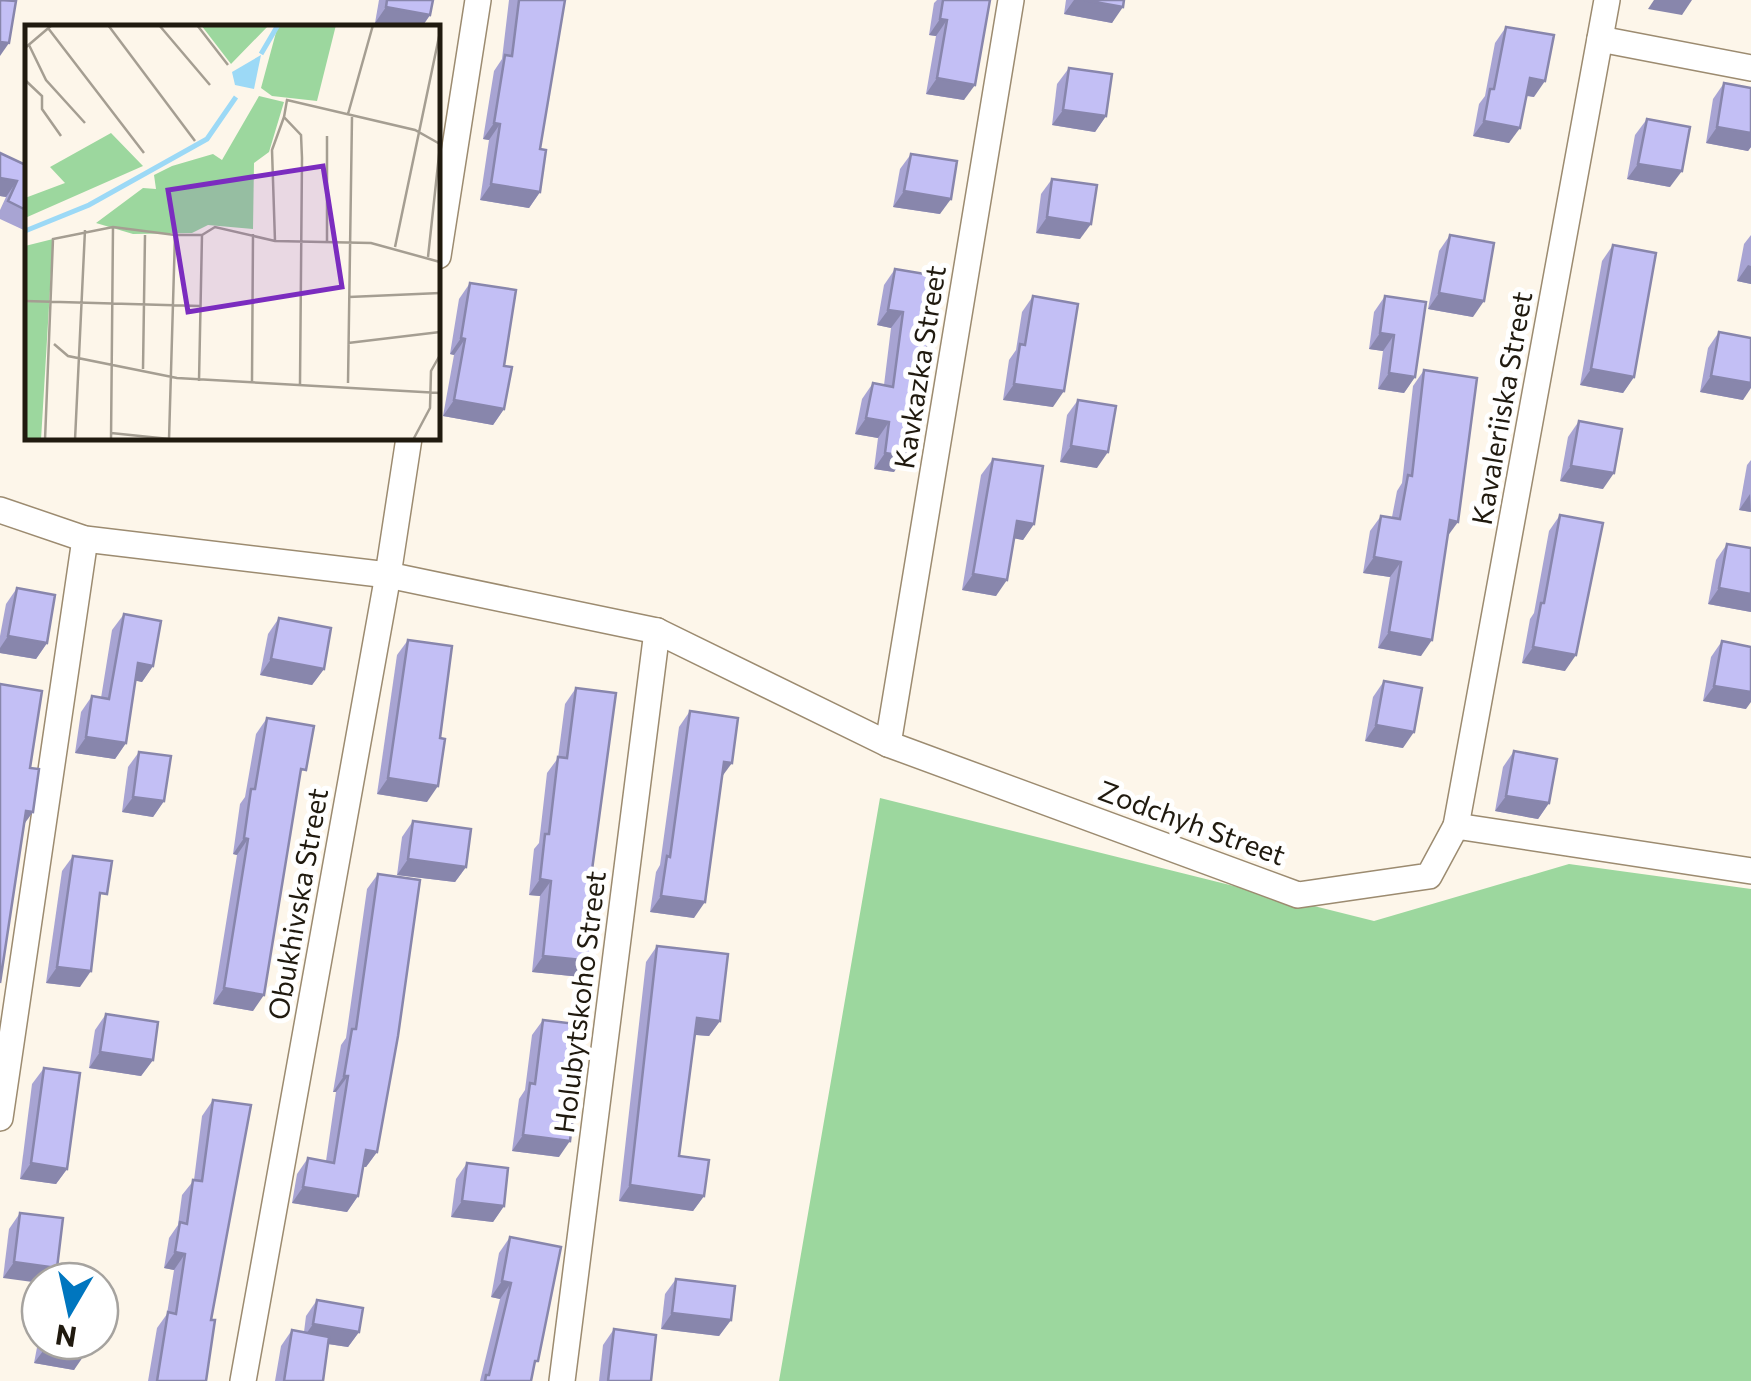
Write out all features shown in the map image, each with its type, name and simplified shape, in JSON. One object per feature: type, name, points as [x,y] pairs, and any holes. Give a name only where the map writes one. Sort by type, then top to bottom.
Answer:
[{"type":"street","points":[[440,243],[478,0]]},
{"type":"street","name":"Kavkazka Street","points":[[888,744],[1011,0]]},
{"type":"street","name":"Kavaleriiska Street","points":[[1456,826],[1607,0]]},
{"type":"street","points":[[1600,39],[1751,68]]},
{"type":"street","name":"Obukhivska Street","points":[[242,1381],[388,575],[409,440]]},
{"type":"street","points":[[0,510],[86,539],[388,575],[657,630],[888,744]]},
{"type":"street","points":[[0,1118],[86,539]]},
{"type":"street","name":"Holubytskoho Street","points":[[562,1381],[657,630]]},
{"type":"street","name":"Zodchyh Street","points":[[888,744],[1298,894],[1429,876],[1456,826]]},
{"type":"street","points":[[1456,826],[1751,871]]},
{"type":"green space","points":[[880,798],[1374,921],[1569,864],[1751,889],[1751,1381],[779,1381]]},
{"type":"building","points":[[0,0],[16,1],[9,43],[0,42]]},
{"type":"building","points":[[387,0],[433,0],[430,15],[386,7]]},
{"type":"building","points":[[519,0],[565,0],[540,149],[546,150],[540,192],[491,184],[500,124],[494,123],[505,55],[512,56]]},
{"type":"building","points":[[943,0],[990,0],[975,85],[937,78],[947,20],[940,19]]},
{"type":"building","points":[[1084,0],[1124,0],[1123,7]]},
{"type":"building","points":[[1506,27],[1554,35],[1545,81],[1530,78],[1520,128],[1484,121]]},
{"type":"building","points":[[1069,68],[1112,74],[1106,116],[1063,110]]},
{"type":"building","points":[[1724,83],[1751,88],[1751,133],[1717,127]]},
{"type":"building","points":[[1647,119],[1690,127],[1682,171],[1638,164]]},
{"type":"building","points":[[0,153],[25,165],[25,210],[8,201],[17,181],[0,178]]},
{"type":"building","points":[[911,154],[957,161],[951,199],[904,191]]},
{"type":"building","points":[[1052,179],[1097,185],[1091,224],[1047,217]]},
{"type":"building","points":[[1450,235],[1494,243],[1484,301],[1439,293]]},
{"type":"building","points":[[1613,245],[1656,253],[1634,377],[1591,369]]},
{"type":"building","points":[[895,269],[937,276],[924,370],[920,369],[905,456],[885,453],[889,422],[866,418],[873,383],[893,387],[903,312],[888,310]]},
{"type":"building","points":[[470,283],[516,290],[504,366],[512,367],[504,409],[454,400]]},
{"type":"building","points":[[1033,296],[1078,304],[1064,391],[1014,384]]},
{"type":"building","points":[[1385,296],[1426,302],[1415,377],[1389,373],[1394,335],[1380,333]]},
{"type":"building","points":[[1719,332],[1751,338],[1751,383],[1711,376]]},
{"type":"building","points":[[1424,370],[1477,378],[1458,522],[1450,520],[1432,640],[1389,632],[1401,562],[1374,557],[1381,516],[1400,519],[1408,475],[1412,476]]},
{"type":"building","points":[[1078,400],[1116,406],[1108,452],[1071,446]]},
{"type":"building","points":[[1579,421],[1622,429],[1614,473],[1571,466]]},
{"type":"building","points":[[993,459],[1043,466],[1034,524],[1017,521],[1007,580],[973,574]]},
{"type":"building","points":[[1560,515],[1603,523],[1576,655],[1533,647]]},
{"type":"building","points":[[1727,544],[1751,548],[1751,594],[1719,588]]},
{"type":"building","points":[[17,588],[55,595],[47,643],[8,636]]},
{"type":"building","points":[[124,614],[161,621],[153,666],[138,663],[126,743],[86,737],[92,696],[109,699]]},
{"type":"building","points":[[279,618],[331,628],[324,669],[271,659]]},
{"type":"building","points":[[408,640],[452,646],[438,786],[388,778]]},
{"type":"building","points":[[1722,641],[1751,647],[1751,692],[1714,686]]},
{"type":"building","points":[[1384,681],[1422,688],[1414,732],[1376,725]]},
{"type":"building","points":[[0,684],[42,691],[30,768],[39,769],[33,812],[26,811],[0,983]]},
{"type":"building","points":[[576,688],[616,693],[586,914],[597,916],[592,961],[543,956],[551,881],[540,879],[545,834],[549,834],[558,757],[567,758]]},
{"type":"building","points":[[690,711],[738,718],[732,763],[724,762],[705,902],[661,896]]},
{"type":"building","points":[[267,718],[314,726],[306,770],[301,769],[264,995],[224,988],[248,839],[244,838],[251,789],[255,789]]},
{"type":"building","points":[[1514,751],[1557,759],[1549,803],[1506,796]]},
{"type":"building","points":[[139,752],[171,756],[164,801],[133,797]]},
{"type":"building","points":[[413,821],[471,829],[466,867],[408,859]]},
{"type":"building","points":[[73,856],[112,861],[107,894],[100,893],[91,971],[57,967]]},
{"type":"building","points":[[378,874],[420,880],[377,1152],[366,1150],[358,1196],[303,1187],[308,1158],[334,1163],[348,1076],[344,1076],[352,1029],[356,1029]]},
{"type":"building","points":[[657,946],[728,954],[720,1021],[697,1018],[679,1156],[709,1160],[704,1196],[630,1185]]},
{"type":"building","points":[[106,1014],[158,1022],[153,1060],[100,1052]]},
{"type":"building","points":[[543,1020],[584,1025],[570,1141],[523,1135],[530,1083],[535,1084]]},
{"type":"building","points":[[44,1068],[80,1073],[67,1169],[31,1163]]},
{"type":"building","points":[[213,1100],[251,1105],[211,1320],[215,1320],[206,1381],[157,1381],[168,1312],[176,1314],[185,1254],[175,1252],[180,1222],[187,1224],[193,1180],[202,1181]]},
{"type":"building","points":[[467,1163],[508,1168],[504,1206],[462,1201]]},
{"type":"building","points":[[20,1213],[63,1218],[58,1261],[14,1262]]},
{"type":"building","points":[[510,1237],[561,1247],[531,1381],[485,1381],[511,1283],[502,1281]]},
{"type":"building","points":[[676,1279],[735,1286],[731,1320],[672,1313]]},
{"type":"building","points":[[317,1300],[363,1308],[359,1332],[313,1324]]},
{"type":"building","points":[[614,1329],[656,1335],[651,1381],[608,1381]]},
{"type":"building","points":[[292,1330],[329,1337],[323,1381],[284,1381]]}]
